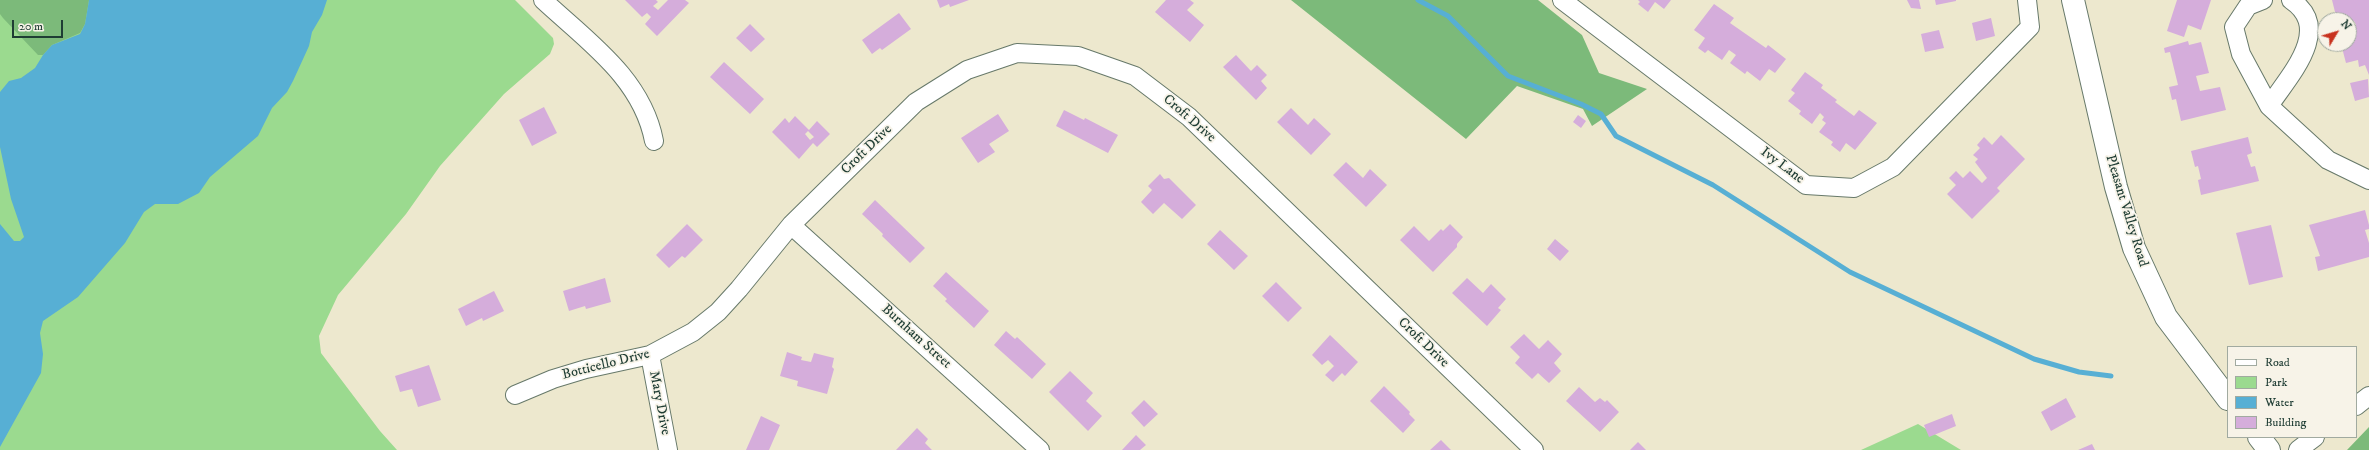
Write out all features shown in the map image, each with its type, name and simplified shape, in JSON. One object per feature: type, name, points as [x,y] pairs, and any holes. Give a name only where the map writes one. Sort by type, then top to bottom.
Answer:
[{"type":"main road","name":"Pleasant Valley Road","points":[[2073,0],[2116,187],[2134,248],[2166,317],[2227,398]]},
{"type":"main road","points":[[2259,438],[2269,450]]},
{"type":"street","points":[[543,0],[625,77],[642,102],[654,141]]},
{"type":"street","name":"Ivy Lane","points":[[1562,0],[1806,185],[1854,188],[1893,167],[2030,27],[2027,0]]},
{"type":"street","points":[[2263,0],[2248,6],[2234,27],[2241,54],[2269,106],[2328,160],[2369,180]]},
{"type":"street","points":[[2269,106],[2305,53],[2310,32],[2306,13],[2291,0]]},
{"type":"street","name":"Croft Drive","points":[[791,225],[916,102],[966,70],[1017,53],[1078,56],[1135,76],[1189,117],[1534,450]]},
{"type":"street","name":"Botticello Drive","points":[[515,395],[553,379],[586,369],[650,355],[694,332],[718,312],[739,289],[791,225]]},
{"type":"street","name":"Burnham Street","points":[[791,225],[1040,450]]},
{"type":"street","name":"Mary Drive","points":[[650,355],[668,450]]},
{"type":"street","points":[[2357,405],[2369,396]]},
{"type":"street","points":[[2298,450],[2314,438]]},
{"type":"green space","points":[[0,0],[515,0],[553,38],[554,44],[550,54],[504,94],[440,166],[406,214],[338,295],[319,336],[321,353],[380,431],[397,450],[0,450]]},
{"type":"green space","points":[[0,0],[89,0],[85,24],[80,33],[52,45],[43,55],[38,55],[0,14]]},
{"type":"green space","points":[[1291,0],[1538,0],[1582,35],[1599,73],[1647,89],[1592,126],[1583,109],[1517,86],[1466,139]]},
{"type":"green space","points":[[1918,424],[1961,450],[1861,450]]},
{"type":"green space","points":[[2369,427],[2369,450],[2347,450]]},
{"type":"water","points":[[89,0],[327,0],[322,15],[312,32],[309,46],[293,81],[287,92],[272,108],[258,136],[210,177],[199,193],[178,204],[155,204],[144,212],[125,243],[78,297],[43,321],[40,333],[43,354],[41,373],[0,447],[0,224],[14,241],[20,241],[24,237],[11,199],[0,147],[0,92],[9,81],[21,78],[35,68],[43,55],[52,45],[80,34],[85,24]]},
{"type":"building","points":[[625,0],[656,0],[658,2],[653,6],[658,10],[668,0],[685,0],[689,3],[657,36],[645,24],[651,17],[647,13],[642,17]]},
{"type":"building","points":[[937,0],[969,0],[950,7],[949,4],[940,8]]},
{"type":"building","points":[[1166,0],[1190,0],[1194,3],[1187,10],[1204,25],[1190,42],[1155,12]]},
{"type":"building","points":[[1638,0],[1671,0],[1664,9],[1655,2],[1648,12],[1638,4],[1640,2]]},
{"type":"building","points":[[1907,0],[1919,0],[1921,9],[1911,8]]},
{"type":"building","points":[[1935,0],[1956,0],[1956,1],[1936,5]]},
{"type":"building","points":[[2177,0],[2211,0],[2201,30],[2188,25],[2184,37],[2167,31]]},
{"type":"building","points":[[2332,0],[2369,0],[2369,75],[2365,65],[2359,67],[2358,60],[2346,63],[2343,52],[2357,52],[2357,12],[2335,12]]},
{"type":"building","points":[[1714,4],[1734,18],[1730,23],[1766,48],[1768,45],[1786,59],[1775,73],[1769,69],[1760,81],[1747,71],[1745,74],[1730,63],[1736,55],[1729,50],[1722,60],[1708,50],[1705,53],[1698,48],[1705,38],[1694,30]]},
{"type":"building","points":[[899,13],[911,29],[882,50],[880,48],[872,54],[862,40]]},
{"type":"building","points":[[1991,18],[1995,36],[1976,41],[1972,23]]},
{"type":"building","points":[[750,24],[765,39],[751,52],[736,38]]},
{"type":"building","points":[[1939,30],[1944,48],[1925,52],[1921,34]]},
{"type":"building","points":[[2188,41],[2189,45],[2201,42],[2209,73],[2196,76],[2200,91],[2220,87],[2226,110],[2181,121],[2176,99],[2172,100],[2169,87],[2178,85],[2170,52],[2165,53],[2164,48]]},
{"type":"building","points":[[1236,55],[1251,71],[1257,65],[1267,75],[1261,81],[1267,88],[1256,100],[1223,67]]},
{"type":"building","points":[[724,62],[764,99],[750,114],[710,77]]},
{"type":"building","points":[[1805,72],[1823,85],[1821,88],[1837,100],[1835,102],[1854,116],[1859,110],[1877,123],[1855,150],[1846,143],[1840,152],[1831,145],[1833,142],[1819,132],[1826,123],[1822,120],[1824,117],[1820,113],[1812,124],[1799,114],[1801,111],[1788,101],[1795,93],[1791,90]]},
{"type":"building","points":[[2368,79],[2369,97],[2355,101],[2350,83]]},
{"type":"building","points":[[544,107],[557,133],[532,146],[519,120]]},
{"type":"building","points":[[1291,108],[1308,125],[1314,118],[1331,134],[1311,155],[1277,122]]},
{"type":"building","points":[[1064,110],[1084,120],[1085,118],[1118,135],[1108,153],[1056,126]]},
{"type":"building","points":[[998,114],[1009,131],[989,144],[995,152],[978,163],[961,138]]},
{"type":"building","points":[[1578,115],[1586,121],[1581,128],[1573,122]]},
{"type":"building","points":[[795,116],[809,130],[817,121],[830,134],[817,147],[813,143],[799,159],[772,132],[785,118],[789,123]],"holes":[[[808,131],[814,137],[810,140],[805,134]]]},
{"type":"building","points":[[2001,135],[2025,159],[1997,188],[2000,191],[1972,219],[1947,194],[1956,185],[1949,178],[1956,171],[1963,178],[1970,171],[1982,183],[1987,178],[1975,162],[1978,159],[1973,155],[1980,148],[1977,145],[1984,137],[1992,145]]},
{"type":"building","points":[[2248,137],[2252,153],[2247,155],[2251,167],[2255,166],[2259,181],[2201,195],[2198,180],[2201,179],[2198,166],[2195,167],[2191,151]]},
{"type":"building","points":[[1346,162],[1363,178],[1370,169],[1387,185],[1366,207],[1333,175]]},
{"type":"building","points":[[1160,174],[1164,179],[1169,178],[1196,205],[1182,219],[1164,203],[1153,214],[1141,202],[1152,190],[1148,186]]},
{"type":"building","points":[[875,200],[925,248],[910,263],[862,214]]},
{"type":"building","points":[[2365,210],[2369,225],[2369,229],[2365,230],[2369,243],[2369,257],[2318,271],[2315,257],[2320,256],[2309,225]]},
{"type":"building","points":[[687,224],[703,240],[685,258],[682,256],[669,268],[656,255]]},
{"type":"building","points":[[1450,224],[1463,237],[1457,244],[1457,247],[1433,272],[1400,240],[1414,226],[1429,241],[1441,229],[1443,231]]},
{"type":"building","points":[[2271,225],[2283,277],[2249,285],[2236,233]]},
{"type":"building","points":[[1220,230],[1248,256],[1234,270],[1207,244]]},
{"type":"building","points":[[1555,239],[1569,251],[1560,261],[1547,249]]},
{"type":"building","points":[[946,272],[989,311],[974,328],[945,301],[947,299],[933,286]]},
{"type":"building","points":[[605,278],[611,302],[586,309],[585,306],[569,311],[563,291]]},
{"type":"building","points":[[1467,278],[1483,293],[1491,284],[1506,299],[1498,308],[1501,310],[1487,326],[1452,293]]},
{"type":"building","points":[[1276,282],[1302,308],[1288,322],[1262,296]]},
{"type":"building","points":[[494,291],[504,311],[483,321],[482,318],[466,326],[458,309]]},
{"type":"building","points":[[1006,331],[1015,339],[1017,337],[1046,364],[1032,379],[994,345]]},
{"type":"building","points":[[1524,334],[1539,349],[1548,340],[1562,354],[1554,363],[1561,371],[1549,383],[1538,373],[1532,379],[1515,363],[1520,357],[1510,347]]},
{"type":"building","points":[[1330,335],[1358,362],[1345,376],[1342,373],[1333,382],[1325,375],[1334,366],[1328,360],[1322,365],[1312,355]]},
{"type":"building","points":[[787,352],[802,357],[801,360],[811,362],[814,353],[834,358],[832,367],[834,369],[827,394],[797,386],[798,381],[780,376]]},
{"type":"building","points":[[429,365],[441,400],[418,407],[412,389],[400,392],[395,376]]},
{"type":"building","points":[[1070,371],[1093,393],[1086,401],[1102,416],[1088,431],[1049,392]]},
{"type":"building","points":[[1384,386],[1410,412],[1409,414],[1415,420],[1403,433],[1370,401]]},
{"type":"building","points":[[1579,387],[1595,402],[1600,398],[1605,402],[1607,400],[1619,412],[1600,432],[1566,401]]},
{"type":"building","points":[[2066,398],[2076,417],[2051,431],[2041,412]]},
{"type":"building","points":[[1144,400],[1158,414],[1144,427],[1131,413]]},
{"type":"building","points":[[1952,414],[1956,426],[1929,437],[1924,425]]},
{"type":"building","points":[[761,416],[780,425],[769,450],[746,450]]},
{"type":"building","points":[[917,428],[928,439],[925,443],[932,450],[896,450]]},
{"type":"building","points":[[1136,435],[1146,445],[1140,450],[1122,450]]},
{"type":"building","points":[[1441,440],[1451,450],[1430,450]]},
{"type":"building","points":[[1638,442],[1646,450],[1630,450]]},
{"type":"building","points":[[2092,444],[2095,450],[2078,450]]},
{"type":"waterway","points":[[1418,0],[1448,16],[1508,76],[1581,104],[1601,114],[1616,136],[1713,185],[1850,272],[2034,359],[2079,372],[2111,376]]}]
